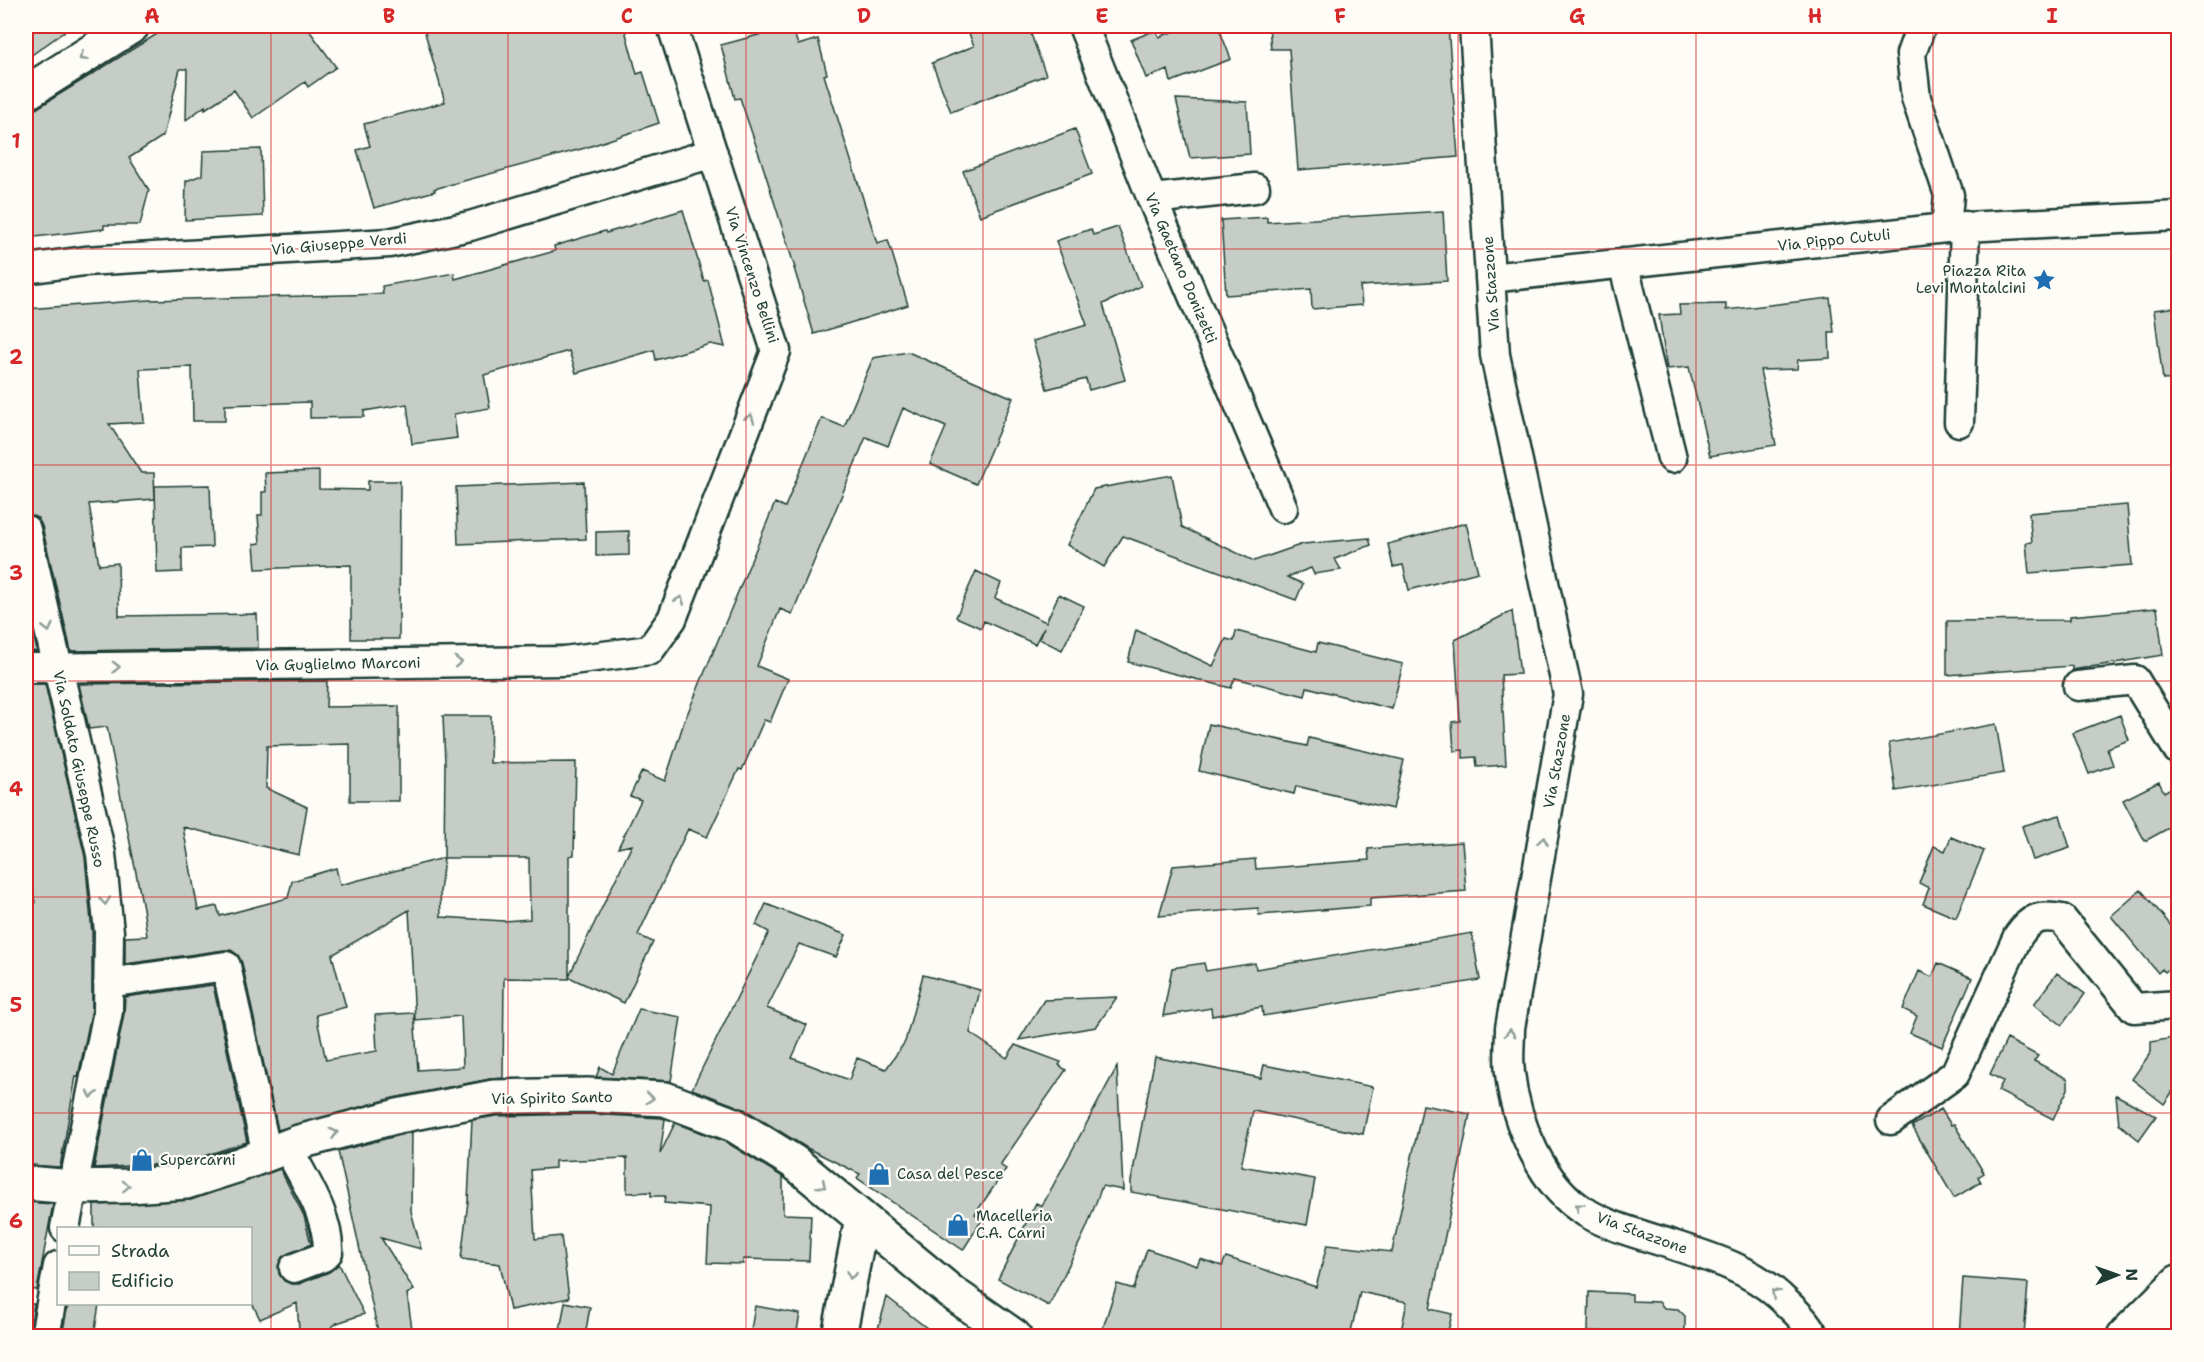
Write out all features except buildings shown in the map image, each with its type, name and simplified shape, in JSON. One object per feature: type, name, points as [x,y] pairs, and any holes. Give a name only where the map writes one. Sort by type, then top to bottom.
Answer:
[{"type":"street","points":[[26,93],[132,26]]},
{"type":"street","name":"Via Vincenzo Bellini","points":[[650,650],[672,619],[776,351],[672,26]]},
{"type":"street","name":"Via Gaetano Donizetti","points":[[1083,26],[1152,199],[1283,508]]},
{"type":"street","name":"Via Stazzone","points":[[1474,26],[1495,355],[1568,694],[1510,1028],[1510,1074],[1521,1120],[1537,1159],[1562,1193],[1586,1213],[1612,1225],[1731,1264],[1768,1286],[1792,1308],[1814,1336]]},
{"type":"street","points":[[1921,26],[1911,54],[1916,98],[1948,195],[1955,227],[1959,422]]},
{"type":"street","name":"Via Giuseppe Verdi","points":[[26,269],[85,261],[389,243],[470,226],[713,153]]},
{"type":"street","points":[[1152,199],[1255,188]]},
{"type":"street","name":"Via Pippo Cutuli","points":[[1490,278],[1955,227],[2178,216]]},
{"type":"street","points":[[1623,263],[1672,458]]},
{"type":"street","name":"Via Soldato Giuseppe Russo","points":[[26,530],[101,854],[109,932],[108,1011],[66,1227]]},
{"type":"street","name":"Via Guglielmo Marconi","points":[[26,668],[564,661],[650,650]]},
{"type":"street","points":[[2078,686],[2135,680],[2178,750]]},
{"type":"street","points":[[1891,1120],[1955,1074],[2018,936],[2027,923],[2045,916],[2062,919],[2134,1008],[2178,1005]]},
{"type":"street","points":[[108,983],[226,966],[277,1150],[325,1222],[328,1252],[323,1257],[294,1268]]},
{"type":"street","name":"Via Spirito Santo","points":[[26,1183],[73,1187],[186,1182],[277,1150],[398,1116],[494,1097],[587,1095],[665,1099],[734,1125],[794,1162],[951,1292],[1014,1336]]},
{"type":"street","points":[[839,1336],[862,1218]]},
{"type":"street","points":[[45,1336],[57,1271]]},
{"type":"street","points":[[2124,1336],[2178,1282]]},
{"type":"street","points":[[2159,1336],[2178,1291]]},
{"type":"place","name":"Piazza Rita Levi Montalcini","points":[[2044,280]]},
{"type":"place","name":"Supercarni","points":[[142,1160]]},
{"type":"place","name":"Casa del Pesce","points":[[879,1174]]},
{"type":"place","name":"Macelleria C.A. Carni","points":[[958,1225]]}]
